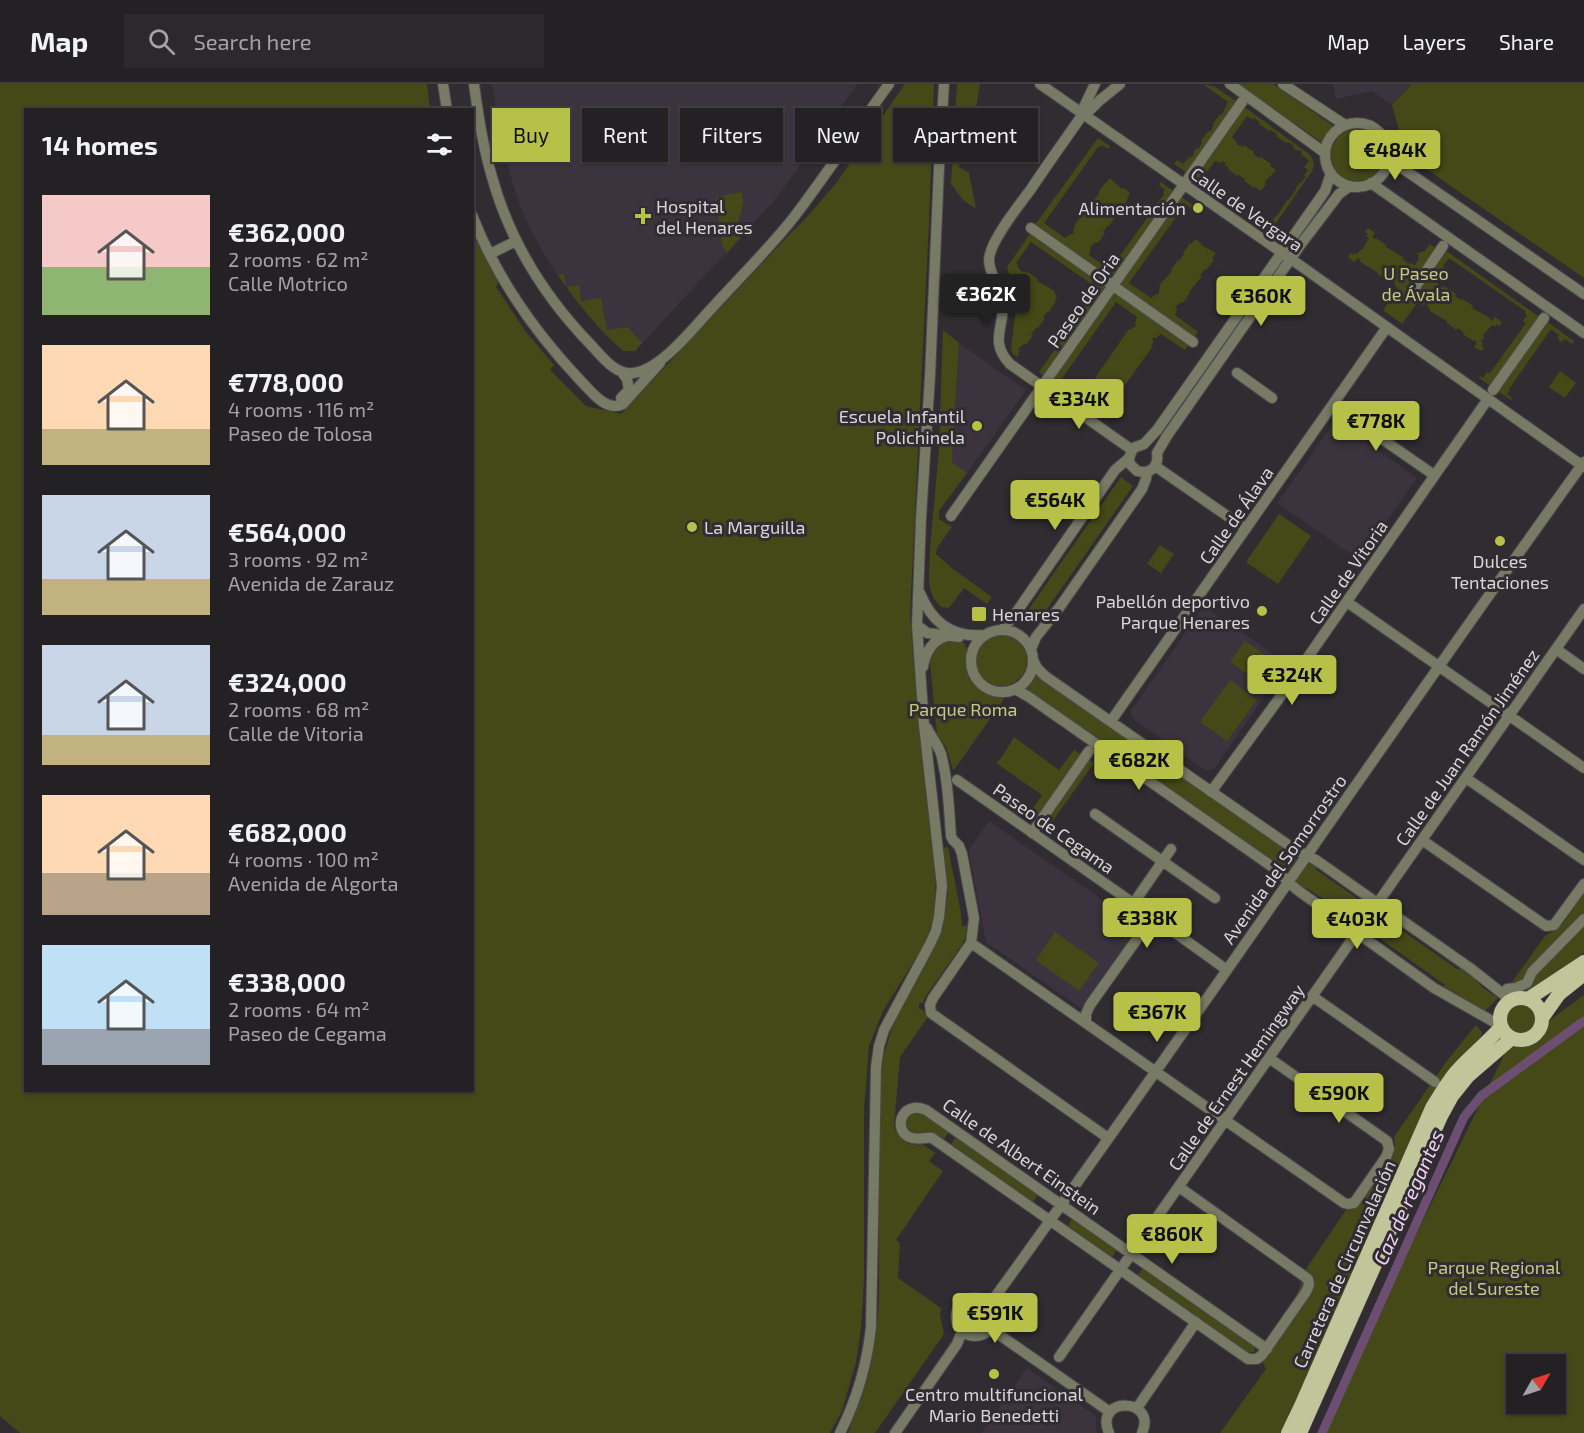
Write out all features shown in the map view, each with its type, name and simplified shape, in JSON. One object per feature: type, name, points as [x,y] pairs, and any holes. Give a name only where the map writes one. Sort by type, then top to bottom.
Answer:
[{"type":"main road","points":[[1584,962],[1517,995],[1508,1002],[1499,1017],[1505,1034],[1524,1040],[1530,1038],[1539,1029],[1542,1018],[1559,994],[1584,974]]},
{"type":"main road","points":[[1517,995],[1536,1004],[1542,1018]]},
{"type":"main road","name":"Carretera de Circunvalación","points":[[1288,1433],[1432,1108],[1457,1071],[1501,1027]]},
{"type":"main road","name":"Carretera de Circunvalación","points":[[1300,1433],[1441,1116],[1452,1096],[1468,1076],[1512,1038]]},
{"type":"street","points":[[443,84],[447,108]]},
{"type":"street","points":[[474,84],[481,134],[502,209],[516,241],[552,300],[581,335],[613,367],[622,372],[632,374],[641,371],[666,356]]},
{"type":"street","points":[[474,219],[514,297],[540,335],[591,391],[608,405],[618,406],[623,404],[793,218],[888,84]]},
{"type":"street","points":[[842,1433],[866,1367],[871,1326],[876,1067],[879,1046],[884,1030],[930,944],[939,917],[941,902],[942,886],[924,719],[917,624],[944,84]]},
{"type":"street","name":"Calle de Vergara","points":[[1040,84],[1387,327],[1490,394],[1583,464]]},
{"type":"street","points":[[1095,84],[1082,115],[996,240],[988,258],[990,271],[1003,303],[998,337],[1000,350],[1010,364],[1130,454]]},
{"type":"street","points":[[1082,115],[1120,84]]},
{"type":"street","points":[[1230,84],[1325,153]]},
{"type":"street","points":[[1283,84],[1345,125]]},
{"type":"street","name":"Paseo de Oria","points":[[951,516],[1242,102]]},
{"type":"street","points":[[1361,123],[1376,129],[1385,140],[1389,159],[1383,173],[1371,183],[1350,186],[1331,173],[1325,161],[1328,142],[1334,133],[1345,125],[1361,123]]},
{"type":"street","points":[[1389,159],[1584,294]]},
{"type":"street","points":[[1144,444],[1157,430],[1325,190],[1331,173]]},
{"type":"street","points":[[1371,183],[1584,333]]},
{"type":"street","points":[[1156,453],[1291,259],[1339,194],[1350,186]]},
{"type":"street","points":[[1031,228],[1193,342]]},
{"type":"street","points":[[490,254],[516,241]]},
{"type":"street","points":[[1412,292],[1443,246]]},
{"type":"street","name":"Calle de Vitoria","points":[[1211,792],[1347,602],[1544,318]]},
{"type":"street","name":"Calle de Álava","points":[[1111,721],[1387,327]]},
{"type":"street","points":[[608,405],[616,402],[629,390],[627,379],[622,372]]},
{"type":"street","points":[[1237,373],[1272,398]]},
{"type":"street","points":[[1333,405],[1434,475]]},
{"type":"street","points":[[984,635],[974,647],[971,659],[973,672],[980,683],[991,690],[1006,692],[1015,689],[1028,679],[1032,671],[1032,654],[1036,637],[1142,489],[1158,460],[1151,447],[1144,444],[1137,445],[1115,470],[1003,629]]},
{"type":"street","points":[[1130,454],[1130,464],[1134,470],[1140,472],[1151,469],[1246,529]]},
{"type":"street","name":"Avenida del Somorrostro","points":[[990,1304],[1227,970],[1438,666],[1583,464]]},
{"type":"street","points":[[918,589],[932,616],[974,647]]},
{"type":"street","points":[[1347,602],[1584,768]]},
{"type":"street","name":"Calle de Juan Ramón Jiménez","points":[[1377,903],[1584,609]]},
{"type":"street","points":[[917,624],[927,633],[952,632],[984,635],[1003,629],[1020,635],[1026,641],[1037,668],[1045,676],[1294,849],[1316,860],[1470,968],[1503,994],[1517,995],[1527,983],[1528,969],[1560,930],[1584,884]]},
{"type":"street","points":[[921,682],[924,661],[929,650],[936,641],[952,632]]},
{"type":"street","points":[[1556,649],[1584,669]]},
{"type":"street","points":[[1015,689],[1274,867],[1288,882],[1434,988],[1501,1027]]},
{"type":"street","points":[[924,719],[941,755],[951,836],[962,854],[974,918],[971,943],[933,998],[930,1005],[931,1013],[1108,1138]]},
{"type":"street","points":[[1032,833],[1089,751]]},
{"type":"street","points":[[1466,777],[1584,860]]},
{"type":"street","name":"Paseo de Cegama","points":[[957,780],[1227,970]]},
{"type":"street","points":[[1095,814],[1215,897]]},
{"type":"street","points":[[1422,840],[1542,924],[1560,930],[1582,921]]},
{"type":"street","points":[[1133,904],[1171,849]]},
{"type":"street","name":"Calle de Ernest Hemingway","points":[[1059,1357],[1377,903]]},
{"type":"street","points":[[1570,914],[1582,921]]},
{"type":"street","points":[[1086,1023],[1086,1014],[1090,1005],[1142,932],[1147,928],[1163,924]]},
{"type":"street","points":[[971,943],[1344,1203],[1351,1204],[1357,1200],[1386,1157],[1389,1149],[1387,1141],[1269,1058]]},
{"type":"street","points":[[1312,996],[1435,1082]]},
{"type":"street","points":[[1482,1016],[1487,1029],[1486,1044]]},
{"type":"street","name":"Calle de Albert Einstein","points":[[916,1107],[926,1110],[1061,1204],[1267,1349],[1257,1359],[1248,1359],[932,1138],[908,1136],[901,1127],[904,1113],[916,1107]]},
{"type":"street","points":[[1179,1187],[1308,1279],[1308,1288],[1267,1349]]},
{"type":"street","points":[[979,1298],[990,1304],[995,1316],[991,1329],[980,1336],[965,1334],[957,1324],[956,1318],[962,1303],[979,1298]]},
{"type":"street","points":[[1137,1408],[1196,1322]]},
{"type":"street","points":[[991,1329],[1110,1412]]},
{"type":"street","points":[[895,1433],[965,1334]]},
{"type":"street","points":[[1109,1433],[1107,1422],[1110,1412],[1117,1406],[1123,1405],[1137,1408],[1141,1413],[1145,1422],[1142,1433]]},
{"type":"shaded area","name":"Hospital del Henares","points":[[492,84],[857,84],[840,108],[795,108],[795,162],[802,162],[774,201],[635,351],[623,351],[605,335],[573,297],[545,256],[520,206],[506,162],[570,162],[570,108],[496,108]]},
{"type":"shaded area","points":[[1333,84],[1412,84],[1392,105],[1372,91],[1336,99]]},
{"type":"shaded area","name":"Escuela Infantil Polichinela","points":[[959,343],[1026,390],[967,473],[952,462]]},
{"type":"shaded area","points":[[1336,420],[1417,478],[1359,560],[1277,503]]},
{"type":"shaded area","points":[[1204,606],[1287,664],[1214,769],[1205,770],[1133,719],[1131,711]]},
{"type":"shaded area","points":[[989,821],[1140,926],[1082,1009],[986,942],[969,852]]},
{"type":"shaded area","points":[[1027,1368],[1096,1416],[1097,1433],[981,1433]]},
{"type":"green space","points":[[0,84],[427,84],[430,108],[24,108],[24,1092],[474,1092],[474,244],[478,240],[499,281],[496,287],[526,332],[554,365],[550,370],[586,406],[621,414],[807,217],[851,162],[881,162],[881,119],[905,84],[934,84],[933,108],[893,108],[893,162],[931,162],[910,615],[917,707],[936,873],[934,914],[922,948],[883,1011],[869,1046],[864,1109],[864,1280],[861,1328],[856,1362],[842,1411],[830,1433],[20,1433],[0,1416]]},
{"type":"green space","points":[[957,84],[980,84],[976,108],[956,108]]},
{"type":"green space","points":[[1203,84],[1215,87],[1239,103],[1189,174],[1174,164],[1177,160],[1183,164],[1190,156],[1192,157],[1220,114],[1222,115],[1228,102]]},
{"type":"green space","points":[[1238,84],[1273,84],[1332,125],[1332,128],[1321,142]]},
{"type":"green space","points":[[1412,84],[1584,84],[1584,278],[1406,155],[1392,105]]},
{"type":"green space","points":[[1243,106],[1309,154],[1314,162],[1312,171],[1270,230],[1260,224],[1264,224],[1268,218],[1272,221],[1277,216],[1300,182],[1306,177],[1304,175],[1308,170],[1304,167],[1309,161],[1301,154],[1302,152],[1259,124],[1260,122],[1247,116],[1232,137],[1237,142],[1236,144],[1243,147],[1244,145],[1276,170],[1265,182],[1261,191],[1228,169],[1223,161],[1222,163],[1215,161],[1200,181],[1193,177]]},
{"type":"green space","points":[[1357,129],[1367,131],[1375,137],[1381,145],[1383,155],[1381,165],[1375,173],[1367,179],[1357,181],[1347,179],[1339,173],[1333,165],[1331,155],[1333,145],[1339,137],[1347,131]]},
{"type":"green space","points":[[1098,138],[1110,146],[1108,149],[1102,145],[1098,147],[1044,223],[1065,238],[1072,235],[1074,226],[1110,178],[1130,193],[1098,243],[1090,247],[1089,255],[1110,270],[1164,194],[1165,190],[1159,185],[1161,182],[1176,193],[1114,282],[1035,225]]},
{"type":"green space","points":[[952,162],[959,162],[959,167],[969,173],[976,209],[963,200],[951,184]]},
{"type":"green space","points":[[742,192],[743,207],[738,226],[742,236],[727,253],[722,245],[716,197]]},
{"type":"green space","points":[[1180,196],[1195,207],[1193,210],[1187,205],[1183,207],[1129,283],[1151,298],[1158,295],[1159,286],[1195,239],[1216,253],[1212,258],[1214,260],[1200,275],[1202,276],[1183,303],[1175,307],[1177,309],[1175,315],[1198,332],[1193,339],[1118,287]]},
{"type":"green space","name":"U Paseo de Ávala","points":[[1368,228],[1375,233],[1372,237],[1403,257],[1408,264],[1415,265],[1419,259],[1416,253],[1424,252],[1430,244],[1441,252],[1445,250],[1541,318],[1492,387],[1479,378],[1480,376],[1483,378],[1487,372],[1490,373],[1526,323],[1523,321],[1527,315],[1525,311],[1449,258],[1443,266],[1446,268],[1444,270],[1446,273],[1439,272],[1434,278],[1438,286],[1446,287],[1456,294],[1455,296],[1463,299],[1492,321],[1495,317],[1502,322],[1499,326],[1492,325],[1483,335],[1481,342],[1484,348],[1481,351],[1474,347],[1477,342],[1430,311],[1425,303],[1424,305],[1417,303],[1402,324],[1383,310],[1398,289],[1395,282],[1386,280],[1360,262],[1358,258],[1354,262],[1348,257],[1350,253],[1357,254],[1362,250],[1369,238],[1365,232]]},
{"type":"green space","points":[[1031,232],[1109,286],[1045,377],[1039,372],[1095,290],[1088,286],[1090,283],[1031,242],[1016,263],[1017,266],[1022,272],[1028,272],[1038,279],[1037,281],[1055,291],[1057,297],[1026,345],[1018,349],[1019,355],[1017,357],[1013,354],[1011,349],[1016,308],[1014,290],[1007,267]]},
{"type":"green space","points":[[564,274],[566,286],[558,275]]},
{"type":"green space","points":[[579,285],[581,301],[601,298],[607,330],[628,327],[642,343],[635,351],[623,351],[596,324],[566,287]]},
{"type":"green space","points":[[1113,291],[1189,345],[1185,350],[1161,334],[1154,337],[1151,345],[1153,346],[1118,395],[1095,378],[1129,329],[1136,325],[1137,317],[1116,302],[1058,384],[1051,379]]},
{"type":"green space","points":[[1545,320],[1574,341],[1572,344],[1565,339],[1560,343],[1557,337],[1559,335],[1551,329],[1509,389],[1507,394],[1512,398],[1511,400],[1496,390]]},
{"type":"green space","points":[[943,330],[959,343],[952,462],[967,473],[939,511],[939,519],[952,527],[937,548],[936,554],[992,597],[987,604],[964,588],[949,608],[941,607],[934,599],[929,579],[939,449]]},
{"type":"green space","points":[[1560,371],[1576,383],[1565,398],[1549,387]]},
{"type":"green space","points":[[1121,477],[1133,486],[1038,622],[1026,613]]},
{"type":"green space","points":[[1279,514],[1311,536],[1278,584],[1246,562]]},
{"type":"green space","points":[[1160,545],[1174,554],[1161,573],[1147,564]]},
{"type":"green space","points":[[1001,634],[1011,636],[1019,642],[1025,650],[1027,660],[1025,670],[1019,678],[1011,684],[1001,686],[991,684],[983,678],[977,670],[975,660],[977,650],[983,642],[991,636]]},
{"type":"green space","name":"Parque Roma","points":[[945,639],[959,640],[965,644],[968,669],[979,686],[991,693],[1006,696],[954,770],[946,747],[937,734],[930,662],[931,653]]},
{"type":"green space","points":[[1245,641],[1281,666],[1266,687],[1230,662]]},
{"type":"green space","points":[[1036,673],[1294,853],[1296,861],[1292,867],[1287,871],[1282,870],[1026,690],[1025,687]]},
{"type":"green space","points":[[1230,680],[1257,700],[1227,741],[1200,722]]},
{"type":"green space","points":[[1014,737],[1059,770],[1074,750],[1094,763],[1047,829],[1027,816],[1042,795],[996,763]]},
{"type":"green space","points":[[948,847],[962,926],[967,926],[965,939],[923,1003],[919,1003],[919,1009],[923,1010],[927,1018],[900,1057],[894,1126],[903,1141],[912,1145],[922,1144],[935,1153],[929,1161],[943,1171],[896,1240],[900,1243],[898,1278],[941,1308],[940,1316],[944,1334],[875,1433],[848,1433],[870,1369],[876,1336],[879,1299],[879,1098],[884,1054],[893,1025],[933,950],[943,925],[948,893],[943,848]]},
{"type":"green space","points":[[1311,862],[1321,867],[1315,869],[1358,899],[1366,897],[1371,903],[1355,926],[1343,920],[1351,918],[1307,888],[1299,889],[1295,883],[1296,880]]},
{"type":"green space","points":[[1584,894],[1584,953],[1527,992],[1507,989],[1545,936],[1561,926]]},
{"type":"green space","points":[[1382,910],[1390,915],[1383,916],[1384,918],[1457,969],[1464,968],[1483,988],[1498,998],[1484,1012],[1441,988],[1445,985],[1375,935],[1367,937],[1364,929],[1375,913]]},
{"type":"green space","points":[[1055,932],[1099,963],[1079,991],[1036,960]]},
{"type":"green space","name":"Parque Regional del Sureste","points":[[1584,995],[1584,1433],[1319,1433],[1505,1053]]},
{"type":"green space","points":[[1520,1004],[1531,1009],[1536,1020],[1531,1031],[1520,1036],[1509,1031],[1504,1020],[1509,1009]]},
{"type":"green space","points":[[1476,1025],[1482,1032],[1479,1042],[1281,1433],[1220,1433],[1266,1369],[1259,1354],[1295,1300],[1306,1269],[1383,1152],[1392,1154],[1395,1146],[1394,1137],[1446,1062]]},
{"type":"green space","points":[[912,1113],[923,1113],[949,1132],[944,1139],[931,1132],[912,1133],[906,1123]]},
{"type":"green space","points":[[956,1137],[1038,1195],[1033,1202],[951,1144]]},
{"type":"green space","points":[[1072,1219],[1117,1250],[1112,1257],[1068,1226]]},
{"type":"green space","points":[[1143,1268],[1253,1345],[1254,1352],[1249,1353],[1138,1275]]},
{"type":"waterway","name":"Caz de regantes","points":[[1322,1433],[1464,1117],[1481,1096],[1584,1021]]},
{"type":"place","name":"Alimentación","points":[[1198,208]]},
{"type":"place","name":"Hospital del Henares","points":[[643,216]]},
{"type":"place","name":"Escuela Infantil Polichinela","points":[[977,426]]},
{"type":"place","name":"La Marguilla","points":[[692,527]]},
{"type":"place","name":"Dulces Tentaciones","points":[[1500,541]]},
{"type":"place","name":"Pabellón deportivo Parque Henares","points":[[1262,611]]},
{"type":"place","name":"Henares","points":[[979,614]]},
{"type":"place","name":"Centro multifuncional Mario Benedetti","points":[[994,1374]]}]
